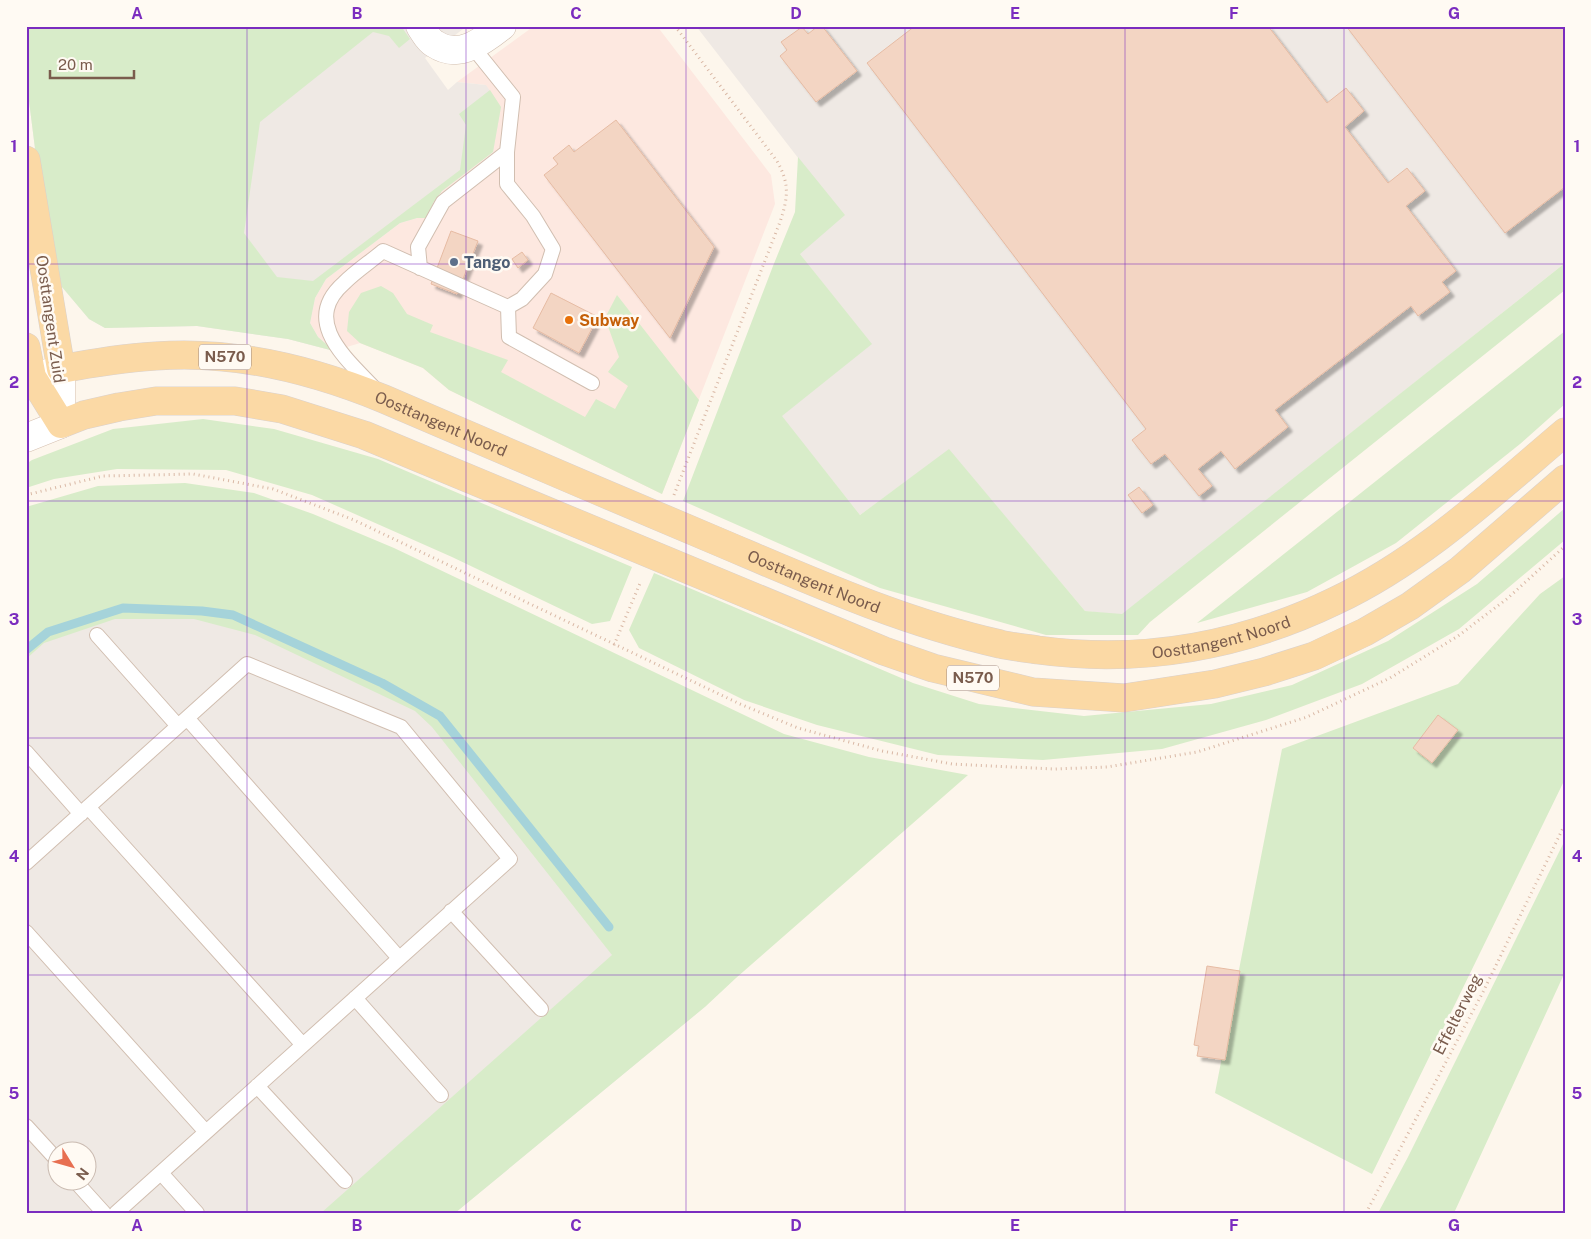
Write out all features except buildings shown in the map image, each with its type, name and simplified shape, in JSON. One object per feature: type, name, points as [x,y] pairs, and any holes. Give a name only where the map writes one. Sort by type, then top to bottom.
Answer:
[{"type":"main road","points":[[420,26],[434,44],[454,52],[488,35]]},
{"type":"main road","name":"Oosttangent Zuid","points":[[26,160],[61,369],[61,424]]},
{"type":"main road","name":"Oosttangent Zuid","points":[[26,347],[29,379],[61,424]]},
{"type":"main road","name":"Oosttangent Noord","points":[[29,379],[61,369],[157,356],[226,357],[262,362],[313,374],[353,386],[865,603],[918,621],[1002,645],[1072,654],[1102,655],[1178,651],[1213,644],[1295,619],[1336,601],[1400,564],[1457,524],[1565,432]]},
{"type":"main road","name":"N570","points":[[26,438],[84,415],[156,401],[235,401],[282,409],[364,435],[884,651],[932,668],[1033,692],[1124,698],[1215,684],[1264,672],[1314,656],[1365,632],[1410,606],[1460,570],[1565,479]]},
{"type":"lane","points":[[488,35],[513,98],[507,152],[507,184],[533,216],[553,249],[545,274],[522,299],[508,307]]},
{"type":"lane","points":[[420,268],[418,247],[442,202],[507,152]]},
{"type":"lane","points":[[384,399],[331,338],[327,328],[326,314],[331,297],[342,284],[384,251],[508,307]]},
{"type":"lane","points":[[508,307],[509,338],[592,383]]},
{"type":"lane","points":[[98,635],[183,722],[399,958]]},
{"type":"lane","points":[[26,863],[247,664],[401,727],[510,859],[116,1213]]},
{"type":"lane","points":[[26,752],[84,811],[303,1045]]},
{"type":"lane","points":[[451,911],[540,1009]]},
{"type":"lane","points":[[26,932],[206,1132]]},
{"type":"lane","points":[[355,998],[441,1095]]},
{"type":"lane","points":[[257,1086],[344,1181]]},
{"type":"lane","points":[[26,1126],[48,1150]]},
{"type":"lane","points":[[161,1173],[197,1213]]},
{"type":"lane","points":[[85,1192],[104,1213]]},
{"type":"path","points":[[672,500],[780,222],[787,195],[784,172],[778,161],[676,26]]},
{"type":"path","points":[[26,495],[103,476],[193,474],[273,489],[354,520],[614,645],[643,576]]},
{"type":"path","name":"Effelterweg","points":[[1366,1213],[1483,992],[1565,824]]},
{"type":"shaded area","points":[[26,26],[467,26],[425,58],[448,90],[457,82],[486,85],[501,107],[493,152],[442,191],[433,203],[430,218],[417,218],[400,223],[326,279],[315,298],[310,323],[318,337],[334,351],[288,339],[197,326],[105,328],[89,319],[62,287],[43,212],[26,77]]},
{"type":"shaded area","points":[[534,26],[657,26],[771,175],[775,204],[662,494],[449,390],[423,368],[360,343],[334,351],[318,337],[310,323],[315,298],[326,279],[400,223],[417,218],[430,218],[433,203],[442,191],[493,152],[486,85],[457,82]]},
{"type":"shaded area","points":[[696,26],[1565,26],[1565,263],[1122,615],[1085,611],[949,450],[860,515],[781,416],[871,344],[800,254],[809,172]]},
{"type":"shaded area","points":[[229,606],[457,708],[706,1006],[455,1213],[26,1213],[26,642],[48,625]]},
{"type":"green space","points":[[26,26],[401,26],[410,39],[399,48],[389,36],[373,32],[260,122],[244,233],[277,277],[313,281],[460,170],[466,125],[459,114],[490,90],[501,107],[493,152],[442,191],[433,203],[430,218],[417,218],[400,223],[326,279],[315,298],[310,323],[318,337],[334,351],[288,339],[197,326],[105,328],[89,319],[62,287],[43,212],[26,77]]},
{"type":"green space","points":[[798,157],[845,215],[800,254],[872,344],[782,416],[860,515],[949,449],[1085,611],[1122,614],[1565,263],[1565,290],[1150,622],[1138,635],[1046,635],[880,588],[683,501],[795,212]]},
{"type":"green space","points":[[381,286],[393,293],[407,314],[433,325],[430,332],[508,360],[501,372],[585,417],[596,399],[615,409],[628,386],[608,372],[619,357],[605,318],[617,295],[699,400],[662,494],[449,390],[423,368],[360,343],[347,331],[349,312],[361,293]]},
{"type":"green space","points":[[1565,331],[1565,404],[1520,444],[1396,543],[1307,592],[1197,623]]},
{"type":"green space","points":[[203,419],[274,429],[378,459],[632,567],[610,621],[592,624],[452,557],[312,495],[226,470],[117,469],[54,479],[26,488],[26,464],[32,460],[113,429]]},
{"type":"green space","points":[[185,483],[254,493],[313,514],[394,548],[784,734],[869,757],[968,775],[706,1006],[455,1213],[321,1213],[612,955],[432,727],[415,711],[255,635],[194,619],[115,619],[44,643],[26,659],[26,507],[98,486]]},
{"type":"green space","points":[[1565,508],[1565,540],[1459,629],[1362,684],[1266,720],[1162,749],[1043,760],[938,755],[817,725],[744,700],[639,648],[629,630],[654,573],[913,683],[979,704],[1084,716],[1211,704],[1292,685],[1388,641],[1477,584]]},
{"type":"green space","points":[[1565,576],[1565,779],[1372,1174],[1215,1093],[1282,749],[1458,684],[1540,594]]},
{"type":"green space","points":[[1565,840],[1565,972],[1454,1213],[1378,1213],[1408,1157]]},
{"type":"waterway","points":[[26,650],[48,632],[123,608],[202,611],[233,615],[382,683],[440,716],[609,927]]},
{"type":"place","name":"Tango","points":[[454,262]]},
{"type":"place","name":"Subway","points":[[569,320]]}]
